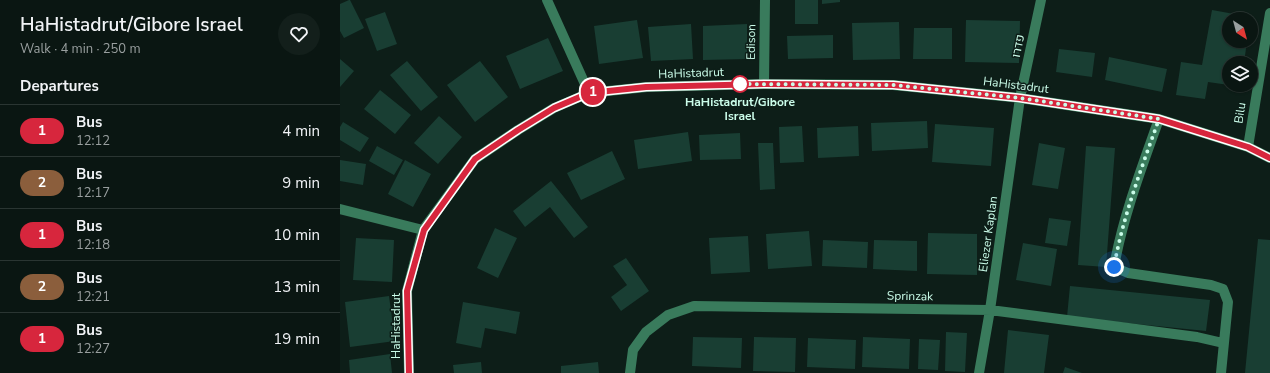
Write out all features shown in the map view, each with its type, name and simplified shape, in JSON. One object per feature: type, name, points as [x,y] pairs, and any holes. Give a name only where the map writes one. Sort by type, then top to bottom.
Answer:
[{"type":"street","points":[[547,0],[589,93]]},
{"type":"street","name":"Edison","points":[[764,84],[765,0]]},
{"type":"street","name":"פדרו","points":[[1020,98],[1041,0]]},
{"type":"street","name":"Bilu","points":[[1248,147],[1270,13]]},
{"type":"street","name":"HaHistadrut","points":[[409,373],[407,291],[424,230],[475,159],[554,108],[589,93],[646,87],[764,84],[893,85],[1020,98],[1159,119],[1248,147],[1270,158]]},
{"type":"street","name":"Eliezer Kaplan","points":[[979,373],[990,310],[1020,98]]},
{"type":"street","points":[[1159,119],[1138,179],[1118,245],[1114,267],[1128,273],[1211,285],[1223,289],[1228,302],[1221,373]]},
{"type":"street","points":[[340,209],[424,230]]},
{"type":"street","name":"Sprinzak","points":[[630,373],[633,350],[646,332],[668,315],[694,306],[990,310],[1197,337],[1223,343]]},
{"type":"building","points":[[349,0],[364,28],[344,38],[340,31],[340,4]]},
{"type":"building","points":[[795,0],[818,0],[818,24],[795,24]]},
{"type":"building","points":[[822,0],[840,0],[840,2],[822,4]]},
{"type":"building","points":[[1212,10],[1223,12],[1222,48],[1246,48],[1245,56],[1222,56],[1222,84],[1208,82],[1205,99],[1176,95],[1181,62],[1202,65]]},
{"type":"building","points":[[385,12],[397,44],[377,51],[365,19]]},
{"type":"building","points":[[637,20],[643,58],[599,64],[594,26]]},
{"type":"building","points":[[966,20],[1020,21],[1019,63],[965,62]]},
{"type":"building","points":[[899,22],[900,59],[853,60],[852,23]]},
{"type":"building","points":[[691,24],[693,59],[651,61],[648,27]]},
{"type":"building","points":[[747,24],[747,59],[703,60],[703,26]]},
{"type":"building","points":[[914,28],[952,28],[952,59],[913,59]]},
{"type":"building","points":[[833,35],[833,58],[788,59],[787,36]]},
{"type":"building","points":[[548,38],[563,71],[520,89],[506,56]]},
{"type":"building","points":[[1059,49],[1095,53],[1092,77],[1056,72]]},
{"type":"building","points":[[1109,57],[1167,69],[1162,92],[1105,80]]},
{"type":"building","points":[[340,59],[354,71],[340,87]]},
{"type":"building","points":[[407,61],[438,97],[421,111],[390,75]]},
{"type":"building","points":[[480,61],[508,97],[475,122],[447,85]]},
{"type":"building","points":[[380,90],[411,115],[395,134],[364,109]]},
{"type":"building","points":[[439,116],[462,137],[438,164],[414,143]]},
{"type":"building","points":[[927,121],[928,148],[872,151],[871,123]]},
{"type":"building","points":[[343,122],[369,138],[360,152],[340,140],[340,127]]},
{"type":"building","points":[[935,124],[994,128],[991,166],[932,162]]},
{"type":"building","points":[[802,126],[804,162],[780,163],[779,127]]},
{"type":"building","points":[[858,126],[859,156],[818,158],[817,128]]},
{"type":"building","points":[[688,132],[692,161],[638,169],[634,140]]},
{"type":"building","points":[[740,133],[741,159],[700,160],[699,135]]},
{"type":"building","points":[[758,143],[773,143],[775,189],[760,190]]},
{"type":"building","points":[[1039,143],[1065,148],[1058,189],[1032,185]]},
{"type":"building","points":[[377,146],[403,160],[394,175],[369,161]]},
{"type":"building","points":[[1086,146],[1115,148],[1106,267],[1078,265]]},
{"type":"building","points":[[612,151],[625,179],[581,200],[567,173]]},
{"type":"building","points":[[340,160],[366,164],[363,185],[340,181]]},
{"type":"building","points":[[405,160],[431,174],[413,207],[388,194]]},
{"type":"building","points":[[551,181],[588,227],[574,238],[550,207],[525,227],[513,211]]},
{"type":"building","points":[[1049,218],[1071,221],[1067,246],[1045,243]]},
{"type":"building","points":[[495,228],[517,238],[498,278],[477,268]]},
{"type":"building","points":[[809,231],[812,266],[768,269],[766,234]]},
{"type":"building","points":[[928,233],[977,234],[977,275],[927,274]]},
{"type":"building","points":[[748,236],[750,272],[711,274],[709,238]]},
{"type":"building","points":[[356,238],[394,240],[392,282],[353,280]]},
{"type":"building","points":[[1258,239],[1270,240],[1270,373],[1245,373]]},
{"type":"building","points":[[823,240],[868,242],[867,268],[822,266]]},
{"type":"building","points":[[874,240],[917,241],[917,271],[873,269]]},
{"type":"building","points":[[1023,243],[1057,249],[1051,286],[1016,280]]},
{"type":"building","points":[[626,258],[649,291],[621,311],[611,297],[627,285],[613,266]]},
{"type":"building","points":[[1070,286],[1210,300],[1206,331],[1067,317]]},
{"type":"building","points":[[389,296],[395,341],[350,347],[345,302]]},
{"type":"building","points":[[463,302],[520,312],[516,334],[485,328],[481,348],[456,343]]},
{"type":"building","points":[[1008,330],[1049,335],[1044,373],[1004,373]]},
{"type":"building","points":[[946,332],[967,333],[965,372],[945,371]]},
{"type":"building","points":[[693,337],[742,338],[741,368],[692,366]]},
{"type":"building","points":[[754,337],[796,338],[795,372],[753,371]]},
{"type":"building","points":[[863,337],[910,339],[909,369],[862,367]]},
{"type":"building","points":[[808,338],[856,340],[855,369],[807,367]]},
{"type":"building","points":[[919,339],[940,340],[938,370],[918,369]]},
{"type":"building","points":[[390,354],[392,373],[350,373],[349,360]]},
{"type":"building","points":[[481,362],[482,373],[454,373],[453,365]]},
{"type":"building","points":[[598,362],[599,373],[561,373],[561,366]]},
{"type":"building","points":[[1065,367],[1082,373],[1063,373]]},
{"type":"bus line","name":"1","points":[[409,373],[407,291],[424,230],[438,208],[475,159],[554,108],[589,93],[646,87],[764,84],[893,85],[1020,98],[1159,119],[1248,147],[1270,158]]},
{"type":"place","name":"HaHistadrut/Gibore Israel","points":[[740,84]]},
{"type":"route","points":[[740,84],[734,84],[893,85],[1020,98],[1159,119],[1134,192],[1118,245],[1114,267]]}]
